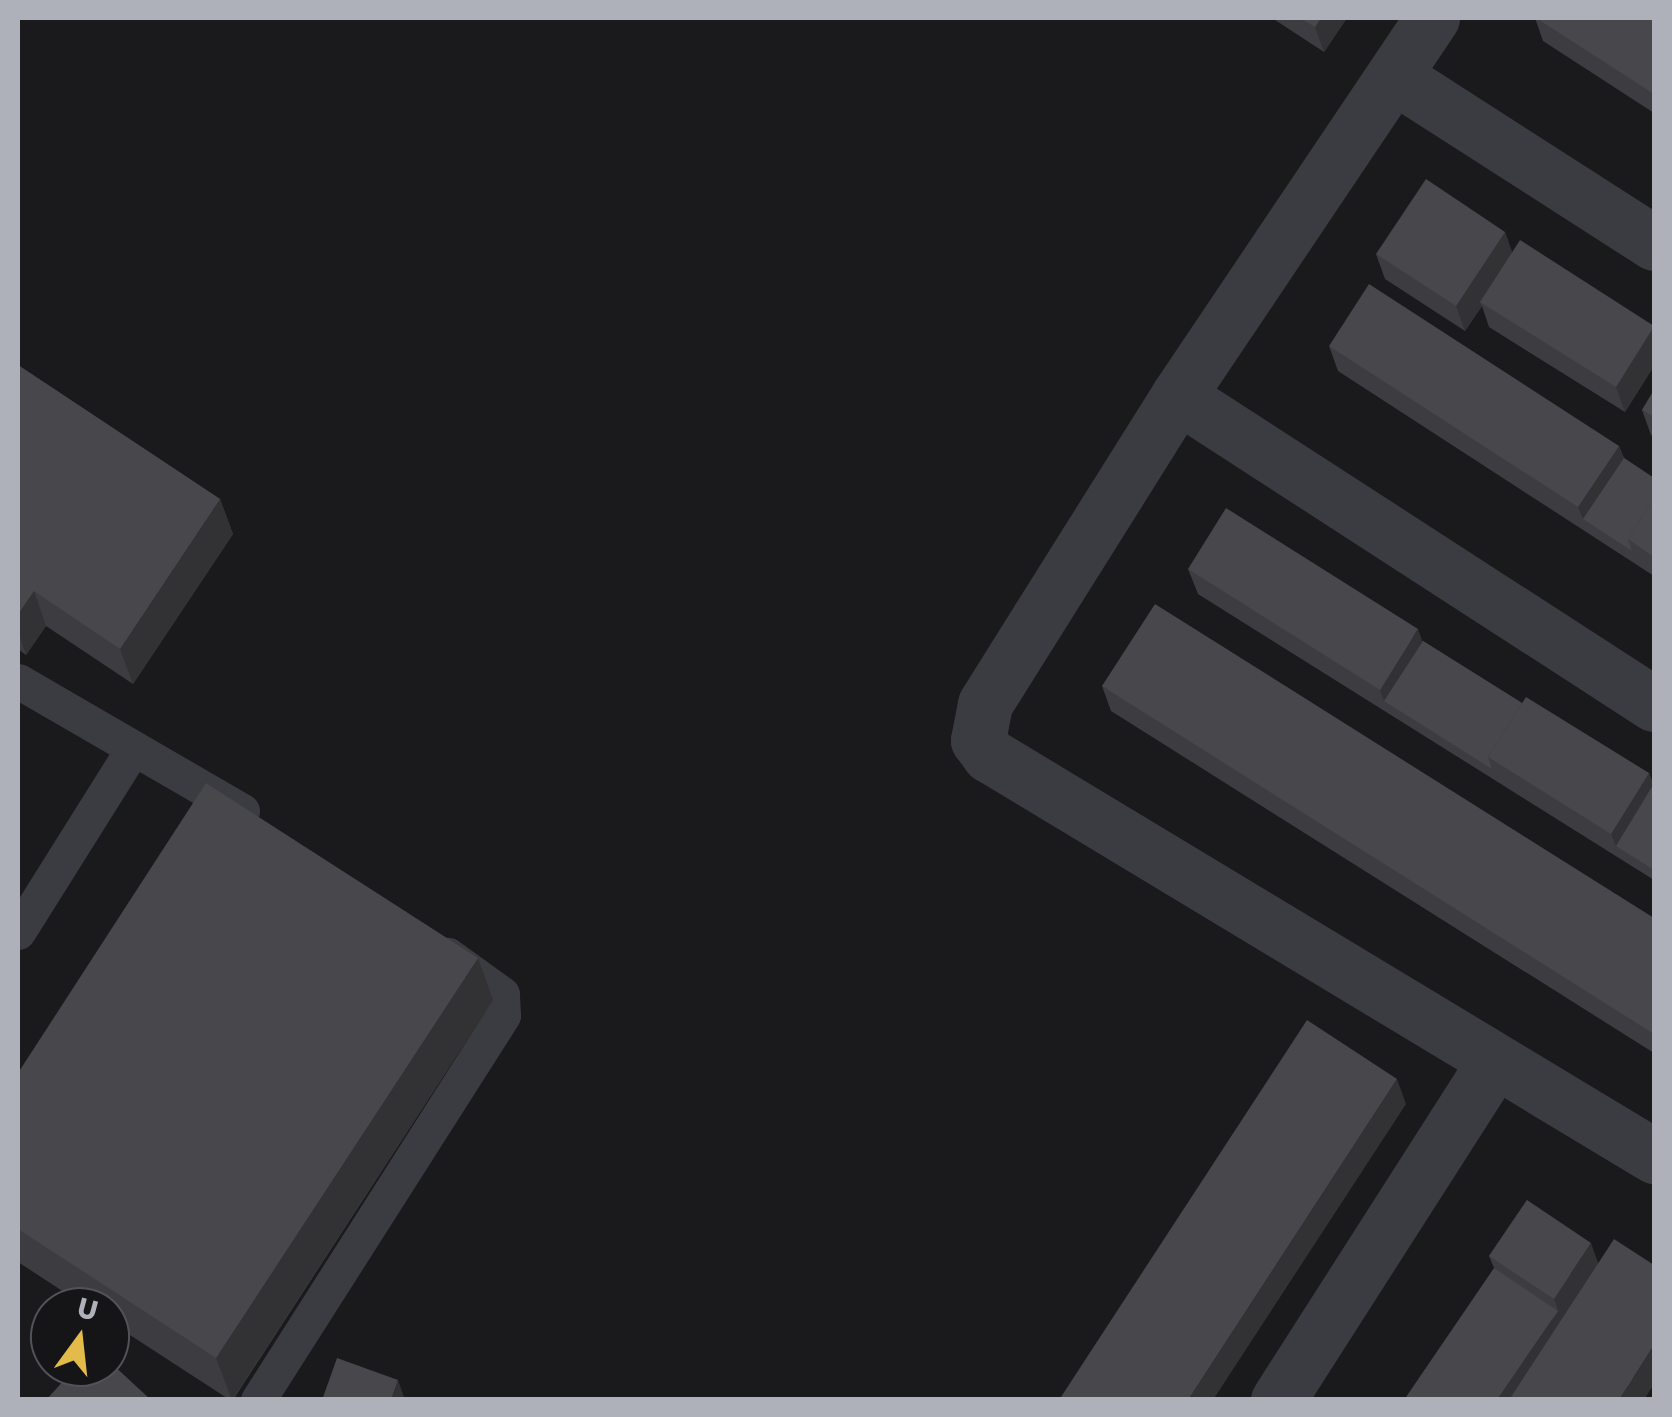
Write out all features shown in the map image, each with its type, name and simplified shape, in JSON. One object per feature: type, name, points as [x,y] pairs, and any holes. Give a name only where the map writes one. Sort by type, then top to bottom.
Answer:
[{"type":"street","points":[[1432,18],[1178,396],[985,704],[978,740],[1493,1064],[1654,1156]]},
{"type":"street","points":[[1394,76],[1654,243]]},
{"type":"street","points":[[1178,396],[1654,704]]},
{"type":"street","points":[[1278,1400],[1493,1064]]},
{"type":"lane","points":[[18,681],[131,752],[280,836]]},
{"type":"lane","points":[[18,932],[131,752]]},
{"type":"lane","points":[[258,1400],[503,1015],[502,994],[411,929]]},
{"type":"building","points":[[1300,18],[1321,18],[1315,27]]},
{"type":"building","points":[[1536,18],[1654,18],[1654,94]]},
{"type":"building","points":[[1426,179],[1505,232],[1456,306],[1376,254]]},
{"type":"building","points":[[1520,240],[1654,326],[1616,387],[1480,302]]},
{"type":"building","points":[[1369,284],[1619,446],[1578,507],[1329,346]]},
{"type":"building","points":[[18,365],[220,499],[120,649],[34,591],[18,614]]},
{"type":"building","points":[[1654,390],[1654,417],[1642,410]]},
{"type":"building","points":[[1624,458],[1654,478],[1654,498],[1628,539],[1632,551],[1583,519]]},
{"type":"building","points":[[1654,498],[1654,557],[1628,539]]},
{"type":"building","points":[[1226,508],[1418,629],[1380,690],[1188,569]]},
{"type":"building","points":[[1155,604],[1654,918],[1654,1034],[1102,686]]},
{"type":"building","points":[[1423,641],[1522,703],[1488,757],[1492,769],[1384,701]]},
{"type":"building","points":[[1526,697],[1649,773],[1611,834],[1488,757]]},
{"type":"building","points":[[206,783],[478,958],[216,1358],[130,1302],[130,1287],[107,1287],[18,1229],[18,1073]]},
{"type":"building","points":[[1654,786],[1654,870],[1616,846]]},
{"type":"building","points":[[1307,1020],[1397,1079],[1188,1400],[1059,1400]]},
{"type":"building","points":[[1527,1200],[1591,1243],[1554,1299],[1489,1256]]},
{"type":"building","points":[[1614,1239],[1654,1265],[1654,1345],[1619,1400],[1509,1400]]},
{"type":"building","points":[[1494,1268],[1558,1311],[1497,1400],[1404,1400]]},
{"type":"building","points":[[337,1358],[398,1380],[391,1400],[322,1400]]},
{"type":"building","points":[[130,1381],[151,1400],[46,1400],[58,1387],[130,1387]]}]
